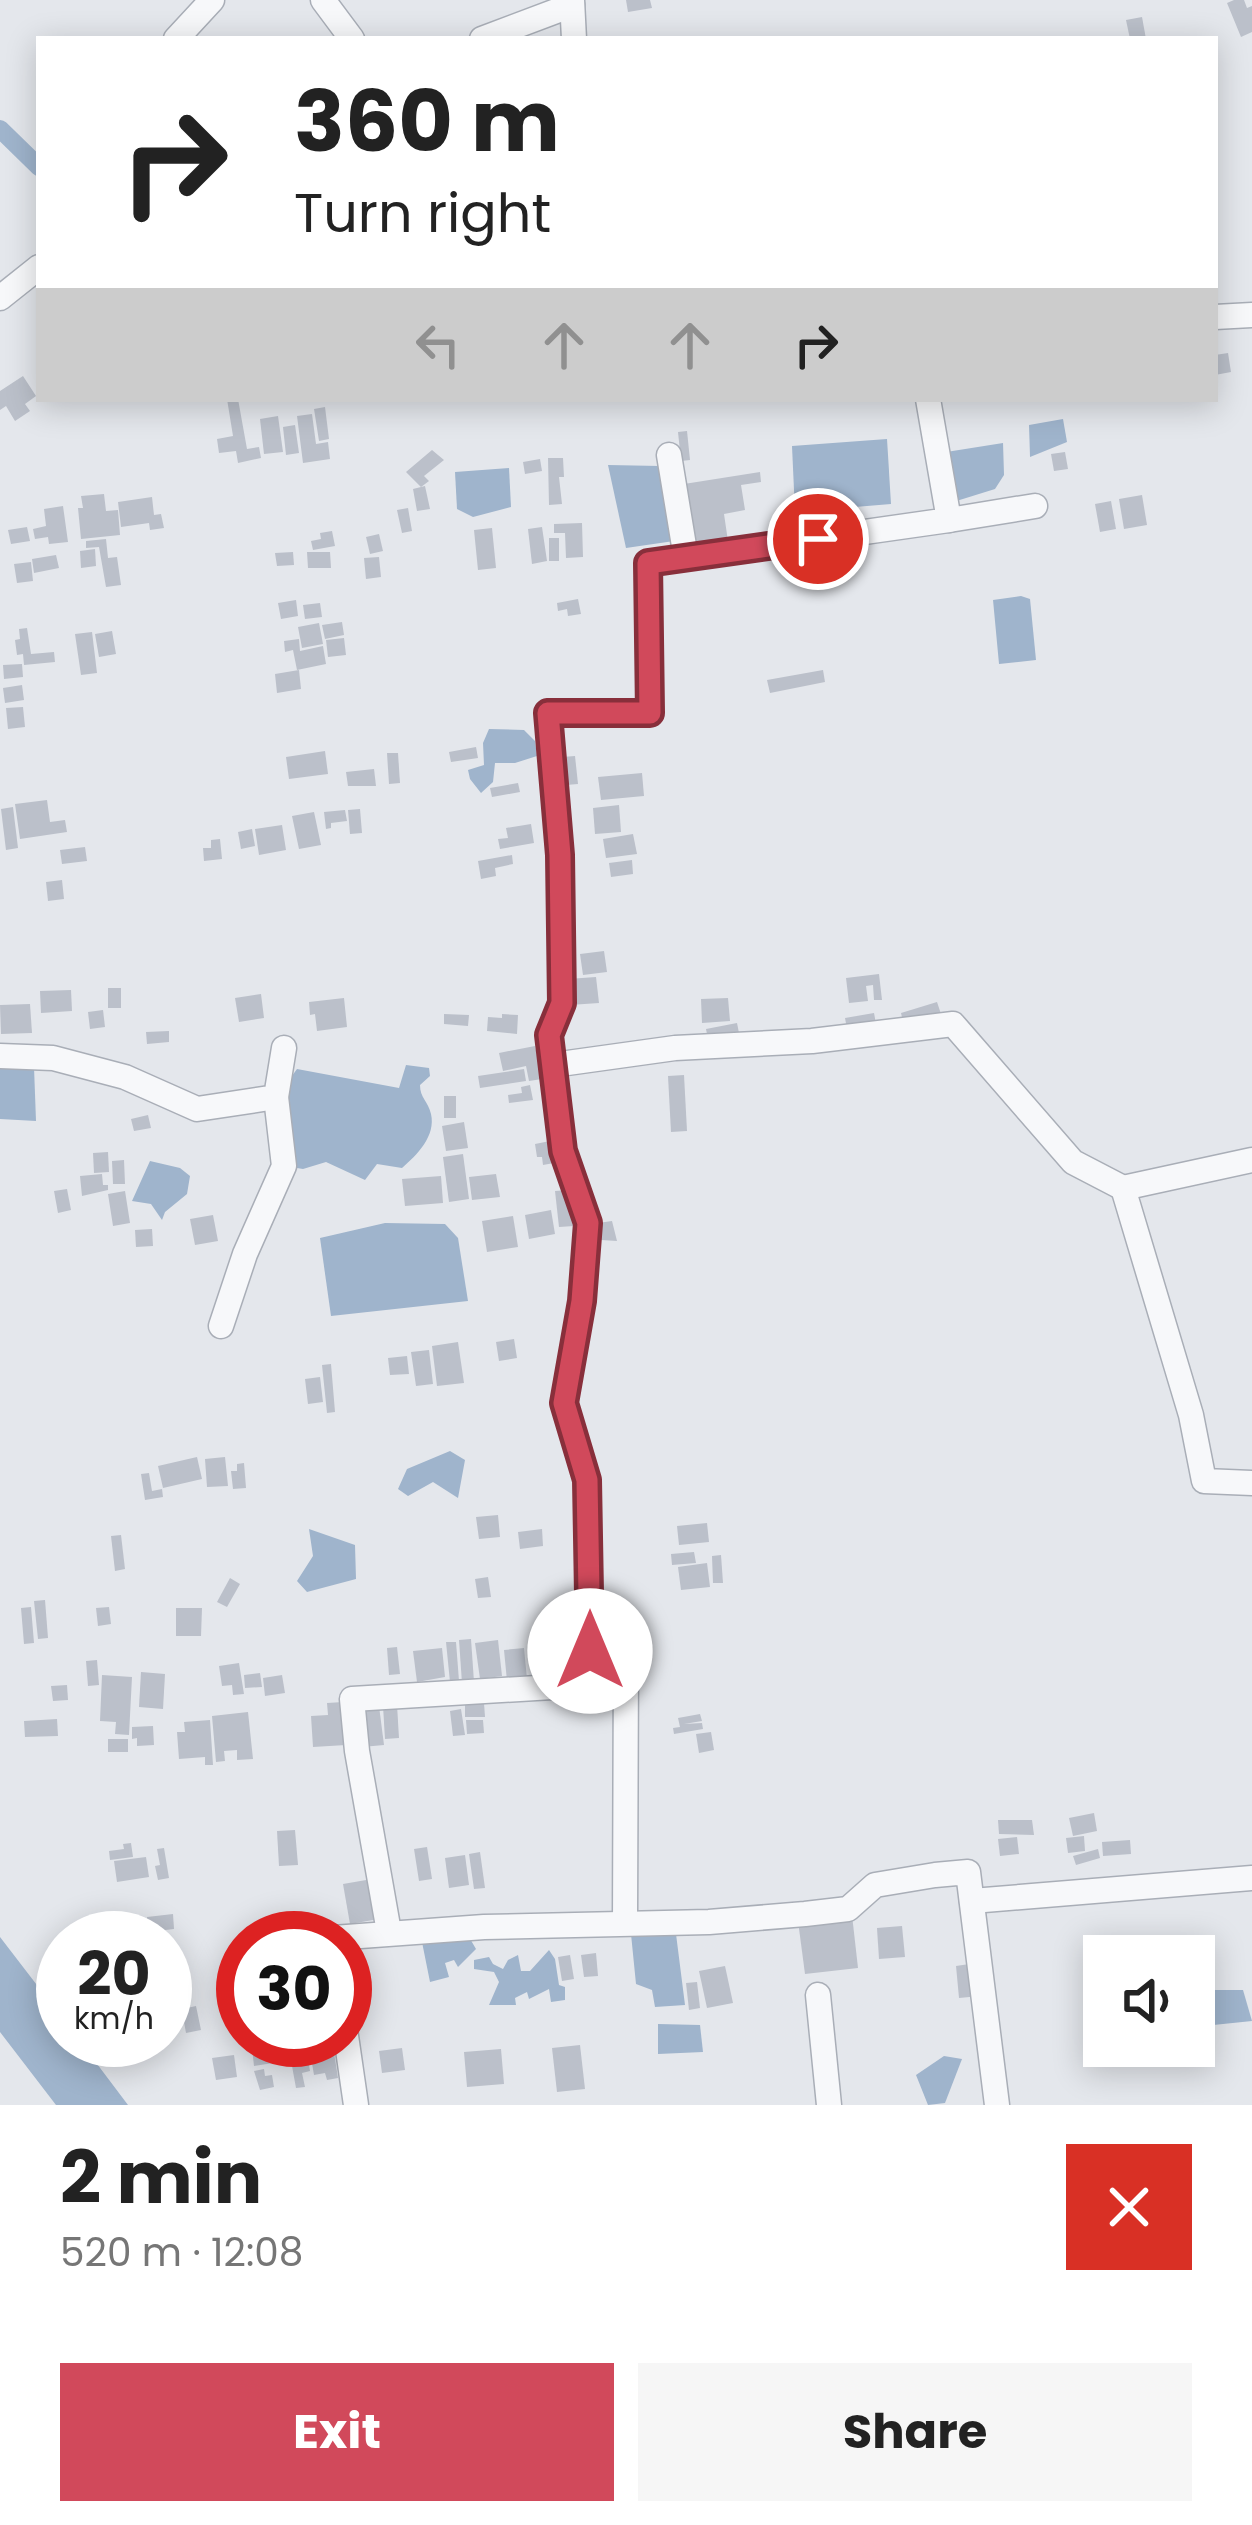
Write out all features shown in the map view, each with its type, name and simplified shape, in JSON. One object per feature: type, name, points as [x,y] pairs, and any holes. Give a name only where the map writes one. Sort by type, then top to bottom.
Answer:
[{"type":"street","points":[[179,36],[212,0]]},
{"type":"street","points":[[323,0],[350,36]]},
{"type":"street","points":[[489,36],[572,2],[574,36]]},
{"type":"street","points":[[0,298],[36,269]]},
{"type":"street","points":[[1218,317],[1252,315]]},
{"type":"street","points":[[929,402],[949,520]]},
{"type":"street","points":[[669,455],[686,558]]},
{"type":"street","points":[[625,1923],[626,1652],[590,1651],[587,1480],[564,1403],[582,1301],[588,1223],[563,1151],[549,1035],[562,1003],[560,855],[548,713],[650,713],[648,563],[1035,506]]},
{"type":"street","points":[[553,1065],[675,1048],[812,1041],[953,1024],[1073,1162],[1124,1188],[1252,1160]]},
{"type":"street","points":[[221,1326],[245,1254],[284,1166],[277,1097],[284,1048]]},
{"type":"street","points":[[0,1056],[53,1058],[125,1077],[197,1109],[277,1097]]},
{"type":"street","points":[[1124,1188],[1190,1415],[1204,1481],[1252,1483]]},
{"type":"street","points":[[389,1932],[352,1699],[569,1686]]},
{"type":"street","points":[[372,1934],[709,1922],[848,1909],[875,1885],[968,1872],[997,2105]]},
{"type":"street","points":[[972,1901],[1252,1878]]},
{"type":"street","points":[[818,1995],[829,2105]]},
{"type":"street","points":[[350,2067],[356,2105]]},
{"type":"water","points":[[1063,419],[1067,442],[1030,457],[1029,425]]},
{"type":"water","points":[[887,439],[891,504],[795,512],[792,446]]},
{"type":"water","points":[[1003,443],[1004,475],[995,489],[950,503],[940,453]]},
{"type":"water","points":[[608,465],[660,466],[674,541],[626,548]]},
{"type":"water","points":[[509,468],[511,507],[473,517],[457,509],[455,472]]},
{"type":"water","points":[[1030,599],[1036,660],[999,664],[993,600]]},
{"type":"water","points":[[489,729],[524,730],[535,741],[537,756],[495,763],[493,782],[481,793],[468,770],[484,765],[483,743]]},
{"type":"water","points":[[0,1061],[34,1067],[36,1121],[0,1119]]},
{"type":"water","points":[[406,1065],[429,1068],[430,1076],[420,1085],[432,1122],[424,1144],[402,1168],[377,1164],[365,1180],[326,1162],[303,1169],[291,1167],[284,1087],[297,1069],[399,1088]]},
{"type":"water","points":[[150,1161],[180,1168],[190,1176],[187,1194],[162,1220],[151,1204],[132,1201]]},
{"type":"water","points":[[385,1223],[445,1224],[458,1238],[468,1301],[331,1316],[320,1238]]},
{"type":"water","points":[[450,1451],[465,1460],[458,1498],[433,1482],[408,1496],[398,1489],[407,1469]]},
{"type":"water","points":[[309,1529],[355,1545],[356,1579],[307,1592],[297,1581],[313,1556]]},
{"type":"water","points":[[631,1934],[676,1934],[685,2005],[655,2007],[652,1990],[636,1984]]},
{"type":"water","points":[[0,1937],[36,1984],[36,2067],[99,2067],[128,2105],[56,2105],[0,2032]]},
{"type":"water","points":[[469,1937],[476,1949],[458,1967],[454,1960],[445,1963],[449,1977],[430,1982],[422,1942]]},
{"type":"water","points":[[549,1950],[559,1985],[565,1987],[565,2000],[551,2002],[549,1989],[529,1999],[527,1992],[515,1998],[516,2005],[489,2005],[499,1982],[494,1972],[474,1969],[474,1960],[489,1957],[503,1969],[518,1955],[521,1971],[530,1971]]},
{"type":"water","points":[[1215,1990],[1243,1990],[1252,2021],[1215,2025]]},
{"type":"water","points":[[658,2024],[700,2025],[703,2052],[658,2054]]},
{"type":"water","points":[[944,2056],[962,2059],[945,2103],[928,2105],[916,2075]]},
{"type":"building","points":[[626,0],[650,0],[652,8],[628,12]]},
{"type":"building","points":[[1234,0],[1252,6],[1252,32],[1241,37],[1227,3]]},
{"type":"building","points":[[1142,17],[1145,36],[1129,36],[1126,20]]},
{"type":"building","points":[[1228,353],[1231,372],[1218,374],[1218,355]]},
{"type":"building","points":[[23,376],[36,396],[25,404],[30,411],[15,421],[6,406],[0,410],[0,391]]},
{"type":"building","points":[[227,402],[239,402],[247,449],[259,447],[261,458],[238,463],[236,451],[219,453],[217,439],[233,436]]},
{"type":"building","points":[[325,407],[329,439],[319,441],[314,409]]},
{"type":"building","points":[[312,414],[316,444],[328,442],[330,459],[303,463],[297,416]]},
{"type":"building","points":[[278,416],[283,452],[264,454],[260,419]]},
{"type":"building","points":[[295,425],[299,453],[286,455],[283,427]]},
{"type":"building","points":[[687,431],[690,460],[681,461],[678,432]]},
{"type":"building","points":[[432,450],[444,460],[424,476],[429,481],[421,487],[406,472]]},
{"type":"building","points":[[1065,452],[1068,469],[1054,471],[1051,454]]},
{"type":"building","points":[[548,458],[563,458],[562,504],[549,505]]},
{"type":"building","points":[[540,459],[542,471],[525,474],[523,462]]},
{"type":"building","points":[[760,472],[761,482],[741,485],[745,510],[724,514],[729,548],[695,553],[684,484]]},
{"type":"building","points":[[425,486],[430,509],[417,511],[413,489]]},
{"type":"building","points":[[104,494],[106,511],[118,510],[120,535],[81,539],[81,496]]},
{"type":"building","points":[[1142,495],[1147,525],[1124,529],[1119,499]]},
{"type":"building","points":[[152,497],[154,515],[161,514],[164,528],[150,530],[149,523],[121,527],[118,502]]},
{"type":"building","points":[[1111,501],[1116,529],[1100,532],[1095,504]]},
{"type":"building","points":[[63,506],[68,542],[49,544],[48,537],[35,539],[33,529],[46,526],[44,509]]},
{"type":"building","points":[[408,508],[412,531],[402,533],[397,510]]},
{"type":"building","points":[[582,523],[583,557],[566,558],[565,533],[554,533],[554,524]]},
{"type":"building","points":[[27,527],[30,541],[11,544],[8,530]]},
{"type":"building","points":[[542,527],[547,561],[532,564],[528,529]]},
{"type":"building","points":[[492,528],[496,568],[478,570],[474,530]]},
{"type":"building","points":[[332,531],[335,546],[313,550],[311,541]]},
{"type":"building","points":[[379,534],[383,551],[370,554],[366,537]]},
{"type":"building","points":[[549,538],[559,538],[559,561],[549,561]]},
{"type":"building","points":[[106,539],[108,558],[117,557],[121,585],[106,587],[99,547],[86,548],[86,541]]},
{"type":"building","points":[[95,549],[96,566],[81,568],[80,551]]},
{"type":"building","points":[[293,552],[294,565],[277,566],[275,553]]},
{"type":"building","points":[[307,552],[330,552],[331,568],[308,568]]},
{"type":"building","points":[[56,555],[59,568],[34,573],[32,559]]},
{"type":"building","points":[[379,557],[381,577],[366,579],[364,558]]},
{"type":"building","points":[[31,562],[33,581],[17,583],[14,564]]},
{"type":"building","points":[[578,599],[581,614],[568,616],[567,609],[558,611],[557,603]]},
{"type":"building","points":[[296,600],[298,616],[281,619],[278,603]]},
{"type":"building","points":[[320,603],[322,617],[305,619],[303,605]]},
{"type":"building","points":[[342,622],[344,635],[325,639],[322,625]]},
{"type":"building","points":[[319,623],[323,644],[302,648],[298,627]]},
{"type":"building","points":[[27,628],[31,654],[54,652],[55,662],[24,665],[15,640],[20,639],[19,629]]},
{"type":"building","points":[[112,631],[116,654],[99,657],[95,634]]},
{"type":"building","points":[[92,632],[97,673],[81,675],[75,634]]},
{"type":"building","points":[[344,638],[346,655],[328,657],[326,640]]},
{"type":"building","points":[[299,639],[300,651],[323,646],[326,664],[297,670],[293,650],[285,652],[284,641]]},
{"type":"building","points":[[22,664],[23,677],[4,679],[3,665]]},
{"type":"building","points":[[299,670],[301,689],[277,693],[275,674]]},
{"type":"building","points":[[823,670],[825,682],[770,693],[767,680]]},
{"type":"building","points":[[22,685],[24,700],[5,703],[3,688]]},
{"type":"building","points":[[23,707],[25,727],[8,729],[6,708]]},
{"type":"building","points":[[476,747],[478,758],[451,762],[449,752]]},
{"type":"building","points":[[325,751],[328,774],[289,779],[286,757]]},
{"type":"building","points":[[387,753],[398,753],[400,783],[389,784]]},
{"type":"building","points":[[575,756],[578,784],[566,785],[562,757]]},
{"type":"building","points":[[374,769],[376,786],[348,786],[346,772]]},
{"type":"building","points":[[642,773],[644,796],[601,800],[598,777]]},
{"type":"building","points":[[518,783],[520,792],[492,797],[490,788]]},
{"type":"building","points":[[47,800],[50,822],[65,820],[67,832],[20,839],[15,804]]},
{"type":"building","points":[[619,805],[621,832],[595,834],[593,808]]},
{"type":"building","points":[[13,807],[18,848],[6,850],[1,809]]},
{"type":"building","points":[[360,809],[362,833],[350,834],[348,810]]},
{"type":"building","points":[[345,810],[347,821],[331,823],[326,829],[324,812]]},
{"type":"building","points":[[314,812],[321,845],[299,849],[292,816]]},
{"type":"building","points":[[531,824],[534,843],[500,849],[498,839],[508,838],[506,828]]},
{"type":"building","points":[[282,825],[286,850],[259,855],[255,829]]},
{"type":"building","points":[[252,829],[255,846],[241,849],[238,832]]},
{"type":"building","points":[[633,834],[637,854],[606,858],[603,839]]},
{"type":"building","points":[[220,839],[222,859],[204,861],[203,848],[211,848],[211,840]]},
{"type":"building","points":[[85,847],[87,861],[62,864],[60,850]]},
{"type":"building","points":[[512,855],[513,864],[495,868],[496,876],[481,879],[478,861]]},
{"type":"building","points":[[632,860],[633,874],[611,877],[609,863]]},
{"type":"building","points":[[62,880],[64,899],[48,901],[46,882]]},
{"type":"building","points":[[604,951],[607,972],[583,975],[580,954]]},
{"type":"building","points":[[879,974],[882,1000],[874,1000],[873,985],[866,986],[868,1001],[849,1003],[846,978]]},
{"type":"building","points":[[596,977],[599,1003],[570,1005],[568,979]]},
{"type":"building","points":[[108,988],[121,988],[121,1008],[108,1008]]},
{"type":"building","points":[[71,990],[72,1011],[41,1013],[40,991]]},
{"type":"building","points":[[261,994],[264,1018],[239,1022],[235,998]]},
{"type":"building","points":[[344,998],[347,1027],[317,1031],[309,1002]]},
{"type":"building","points":[[728,998],[730,1021],[702,1023],[701,999]]},
{"type":"building","points":[[937,1002],[941,1014],[904,1026],[901,1013]]},
{"type":"building","points":[[30,1004],[32,1033],[1,1034],[0,1005]]},
{"type":"building","points":[[103,1010],[105,1027],[90,1029],[88,1012]]},
{"type":"building","points":[[874,1013],[876,1024],[847,1029],[845,1018]]},
{"type":"building","points":[[444,1014],[469,1015],[468,1026],[444,1024]]},
{"type":"building","points":[[502,1014],[518,1015],[517,1034],[487,1031],[488,1017],[502,1018]]},
{"type":"building","points":[[737,1023],[739,1033],[708,1039],[706,1029]]},
{"type":"building","points":[[169,1031],[169,1042],[147,1044],[146,1032]]},
{"type":"building","points":[[535,1046],[542,1079],[529,1081],[526,1066],[503,1071],[499,1053]]},
{"type":"building","points":[[524,1069],[526,1081],[480,1088],[478,1076]]},
{"type":"building","points":[[684,1075],[687,1131],[671,1132],[668,1076]]},
{"type":"building","points":[[530,1085],[533,1100],[509,1103],[508,1095],[522,1093],[521,1087]]},
{"type":"building","points":[[444,1096],[456,1096],[456,1118],[444,1118]]},
{"type":"building","points":[[148,1115],[151,1128],[134,1131],[131,1119]]},
{"type":"building","points":[[464,1122],[468,1148],[446,1151],[442,1126]]},
{"type":"building","points":[[550,1141],[554,1163],[543,1165],[535,1144]]},
{"type":"building","points":[[108,1152],[109,1172],[94,1173],[93,1153]]},
{"type":"building","points":[[463,1154],[469,1199],[449,1202],[443,1157]]},
{"type":"building","points":[[124,1160],[125,1184],[113,1184],[112,1161]]},
{"type":"building","points":[[102,1174],[108,1190],[82,1196],[80,1176]]},
{"type":"building","points":[[496,1174],[500,1197],[472,1200],[469,1177]]},
{"type":"building","points":[[441,1176],[443,1203],[405,1206],[402,1179]]},
{"type":"building","points":[[67,1189],[71,1210],[58,1213],[54,1191]]},
{"type":"building","points":[[569,1190],[574,1226],[559,1227],[555,1191]]},
{"type":"building","points":[[125,1191],[130,1223],[113,1226],[108,1194]]},
{"type":"building","points":[[551,1210],[555,1234],[529,1239],[525,1215]]},
{"type":"building","points":[[213,1215],[218,1241],[195,1245],[190,1219]]},
{"type":"building","points":[[513,1216],[518,1247],[487,1252],[482,1221]]},
{"type":"building","points":[[612,1221],[617,1241],[601,1240],[598,1223]]},
{"type":"building","points":[[152,1229],[153,1246],[136,1247],[135,1230]]},
{"type":"building","points":[[514,1339],[517,1358],[499,1361],[496,1342]]},
{"type":"building","points":[[458,1342],[464,1383],[437,1386],[432,1346]]},
{"type":"building","points":[[429,1350],[433,1384],[416,1386],[411,1352]]},
{"type":"building","points":[[407,1356],[409,1374],[390,1375],[388,1358]]},
{"type":"building","points":[[331,1364],[335,1412],[327,1413],[322,1365]]},
{"type":"building","points":[[320,1377],[323,1402],[308,1404],[305,1379]]},
{"type":"building","points":[[197,1457],[202,1479],[163,1488],[158,1466]]},
{"type":"building","points":[[225,1457],[228,1486],[207,1487],[205,1459]]},
{"type":"building","points":[[244,1463],[246,1488],[233,1489],[231,1471]]},
{"type":"building","points":[[149,1473],[152,1491],[162,1489],[163,1497],[145,1500],[141,1474]]},
{"type":"building","points":[[498,1515],[500,1537],[479,1539],[476,1517]]},
{"type":"building","points":[[707,1523],[709,1542],[679,1545],[677,1526]]},
{"type":"building","points":[[542,1529],[543,1546],[520,1549],[518,1532]]},
{"type":"building","points":[[121,1535],[125,1569],[115,1571],[111,1536]]},
{"type":"building","points":[[694,1552],[696,1563],[672,1565],[671,1554]]},
{"type":"building","points":[[721,1555],[723,1583],[713,1583],[712,1556]]},
{"type":"building","points":[[707,1563],[710,1587],[681,1590],[678,1567]]},
{"type":"building","points":[[488,1577],[491,1597],[478,1598],[475,1579]]},
{"type":"building","points":[[230,1578],[240,1584],[227,1607],[217,1602]]},
{"type":"building","points":[[45,1600],[48,1638],[38,1639],[34,1601]]},
{"type":"building","points":[[31,1607],[34,1643],[24,1644],[21,1608]]},
{"type":"building","points":[[109,1607],[111,1624],[98,1626],[96,1608]]},
{"type":"building","points":[[176,1608],[202,1608],[201,1636],[176,1636]]},
{"type":"building","points":[[471,1639],[474,1682],[462,1683],[459,1640]]},
{"type":"building","points":[[498,1640],[502,1676],[480,1679],[475,1643]]},
{"type":"building","points":[[446,1642],[456,1642],[459,1681],[450,1682]]},
{"type":"building","points":[[397,1647],[400,1674],[389,1675],[387,1648]]},
{"type":"building","points":[[442,1648],[445,1677],[417,1682],[413,1651]]},
{"type":"building","points":[[524,1648],[527,1679],[507,1681],[504,1650]]},
{"type":"building","points":[[562,1653],[563,1668],[531,1671],[530,1655]]},
{"type":"building","points":[[97,1660],[99,1685],[88,1686],[86,1661]]},
{"type":"building","points":[[239,1663],[244,1694],[233,1695],[232,1685],[222,1686],[219,1666]]},
{"type":"building","points":[[141,1672],[165,1674],[163,1709],[139,1707]]},
{"type":"building","points":[[260,1673],[262,1687],[245,1688],[244,1675]]},
{"type":"building","points":[[102,1675],[132,1677],[129,1735],[115,1734],[116,1722],[100,1721]]},
{"type":"building","points":[[282,1675],[285,1693],[265,1696],[263,1678]]},
{"type":"building","points":[[67,1685],[68,1700],[53,1701],[51,1686]]},
{"type":"building","points":[[343,1702],[346,1745],[313,1747],[311,1716],[328,1715],[327,1703]]},
{"type":"building","points":[[484,1703],[485,1717],[465,1717],[465,1704]]},
{"type":"building","points":[[397,1705],[399,1738],[385,1739],[383,1706]]},
{"type":"building","points":[[379,1706],[384,1745],[362,1747],[357,1708]]},
{"type":"building","points":[[461,1709],[465,1735],[453,1736],[450,1711]]},
{"type":"building","points":[[248,1712],[253,1759],[237,1760],[237,1750],[224,1751],[225,1761],[216,1762],[212,1716]]},
{"type":"building","points":[[700,1714],[702,1721],[684,1724],[702,1723],[703,1729],[674,1734],[673,1728],[680,1727],[678,1718]]},
{"type":"building","points":[[57,1719],[58,1736],[25,1737],[24,1721]]},
{"type":"building","points":[[210,1720],[213,1765],[205,1765],[205,1757],[179,1759],[177,1732],[185,1732],[184,1722]]},
{"type":"building","points":[[466,1720],[483,1720],[484,1733],[467,1734]]},
{"type":"building","points":[[153,1726],[154,1745],[137,1746],[132,1727]]},
{"type":"building","points":[[711,1732],[714,1750],[699,1753],[696,1734]]},
{"type":"building","points":[[108,1739],[128,1739],[128,1752],[108,1752]]},
{"type":"building","points":[[1094,1813],[1097,1831],[1073,1836],[1069,1818]]},
{"type":"building","points":[[998,1820],[1032,1820],[1034,1835],[999,1834]]},
{"type":"building","points":[[295,1830],[298,1865],[279,1866],[277,1831]]},
{"type":"building","points":[[1084,1836],[1085,1851],[1068,1853],[1066,1838]]},
{"type":"building","points":[[1017,1837],[1019,1854],[1000,1856],[998,1839]]},
{"type":"building","points":[[1130,1840],[1131,1854],[1103,1856],[1102,1842]]},
{"type":"building","points":[[131,1843],[133,1857],[110,1860],[109,1851]]},
{"type":"building","points":[[427,1847],[432,1879],[419,1881],[414,1849]]},
{"type":"building","points":[[164,1848],[169,1878],[158,1880],[157,1849]]},
{"type":"building","points":[[1098,1849],[1100,1858],[1076,1865],[1073,1856]]},
{"type":"building","points":[[480,1852],[485,1888],[474,1889],[469,1854]]},
{"type":"building","points":[[465,1855],[469,1885],[449,1888],[445,1858]]},
{"type":"building","points":[[146,1857],[149,1877],[117,1882],[114,1861]]},
{"type":"building","points":[[372,1879],[379,1919],[372,1920],[372,1911],[348,1911],[343,1884]]},
{"type":"building","points":[[852,1915],[858,1968],[805,1974],[798,1921]]},
{"type":"building","points":[[902,1926],[905,1957],[879,1959],[877,1928]]},
{"type":"building","points":[[596,1953],[598,1976],[584,1977],[581,1955]]},
{"type":"building","points":[[570,1955],[574,1979],[562,1981],[558,1957]]},
{"type":"building","points":[[976,1963],[980,1996],[959,1998],[956,1966]]},
{"type":"building","points":[[725,1966],[733,2003],[707,2008],[699,1971]]},
{"type":"building","points":[[697,1982],[700,2008],[689,2010],[686,1983]]},
{"type":"building","points":[[196,2006],[201,2030],[192,2032],[192,2007]]},
{"type":"building","points":[[580,2045],[585,2089],[557,2092],[552,2048]]},
{"type":"building","points":[[402,2048],[405,2070],[382,2073],[379,2051]]},
{"type":"building","points":[[501,2049],[504,2084],[467,2087],[464,2052]]},
{"type":"building","points":[[216,2057],[216,2067],[236,2067],[237,2077],[216,2080],[212,2058]]},
{"type":"building","points":[[292,2067],[309,2067],[302,2073],[305,2087],[296,2088]]},
{"type":"building","points":[[313,2067],[336,2067],[338,2078],[327,2080],[325,2073],[314,2075]]},
{"type":"building","points":[[264,2069],[265,2076],[272,2075],[274,2087],[260,2090],[254,2071]]},
{"type":"waterway","points":[[0,129],[36,164]]},
{"type":"route","points":[[590,1651],[587,1480],[564,1403],[582,1301],[588,1223],[563,1151],[549,1035],[562,1003],[560,855],[548,713],[650,713],[648,563],[818,539]]}]
